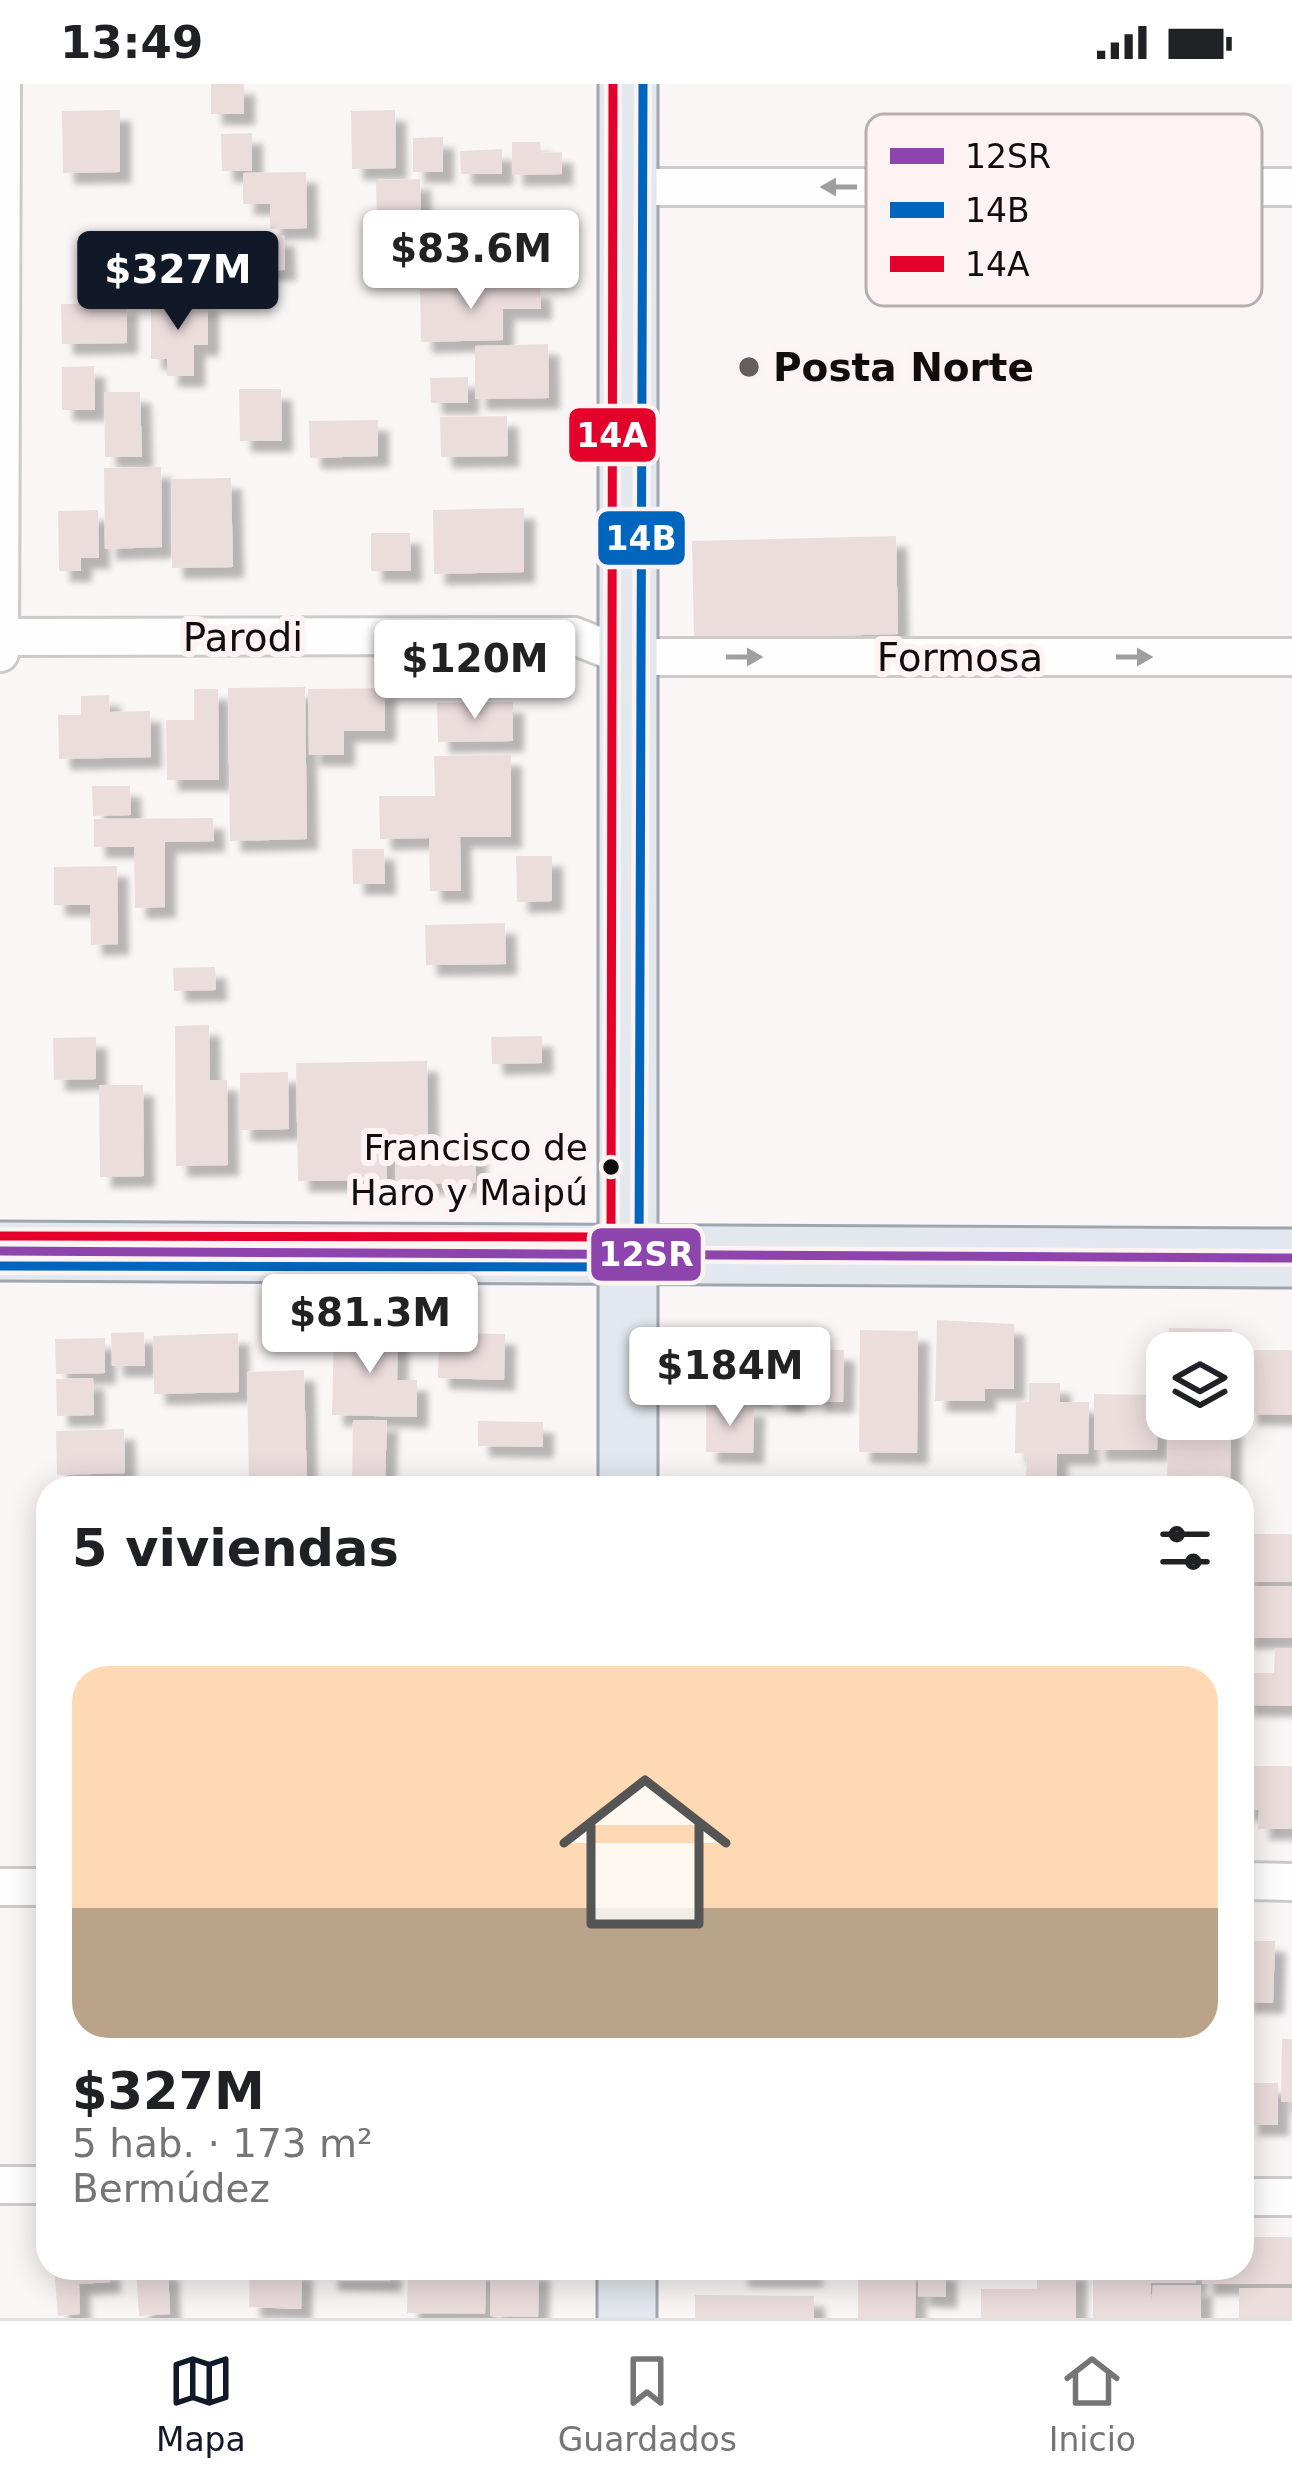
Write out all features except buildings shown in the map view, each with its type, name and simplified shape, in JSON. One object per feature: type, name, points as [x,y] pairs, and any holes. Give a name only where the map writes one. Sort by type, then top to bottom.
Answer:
[{"type":"main road","points":[[628,84],[628,1476]]},
{"type":"main road","points":[[0,1251],[1292,1258]]},
{"type":"main road","points":[[627,2280],[627,2318]]},
{"type":"street","points":[[0,653],[2,84]]},
{"type":"street","points":[[627,187],[866,187]]},
{"type":"street","name":"Parodi","points":[[0,637],[574,636],[627,657]]},
{"type":"street","name":"Formosa","points":[[627,657],[1292,656]]},
{"type":"street","points":[[1254,1881],[1292,1882]]},
{"type":"street","points":[[0,1887],[36,1886]]},
{"type":"street","points":[[0,2185],[36,2185]]},
{"type":"street","points":[[1254,2197],[1292,2198]]},
{"type":"transit line","name":"14A","points":[[0,1236],[611,1237],[613,84]]},
{"type":"transit line","name":"14B","points":[[0,1266],[626,1267],[639,1259],[643,84]]},
{"type":"transit line","name":"12SR","points":[[0,1251],[1292,1258]]},
{"type":"place","name":"Posta Norte","points":[[749,367]]},
{"type":"place","name":"Francisco de Haro y Maipú","points":[[611,1167]]}]
